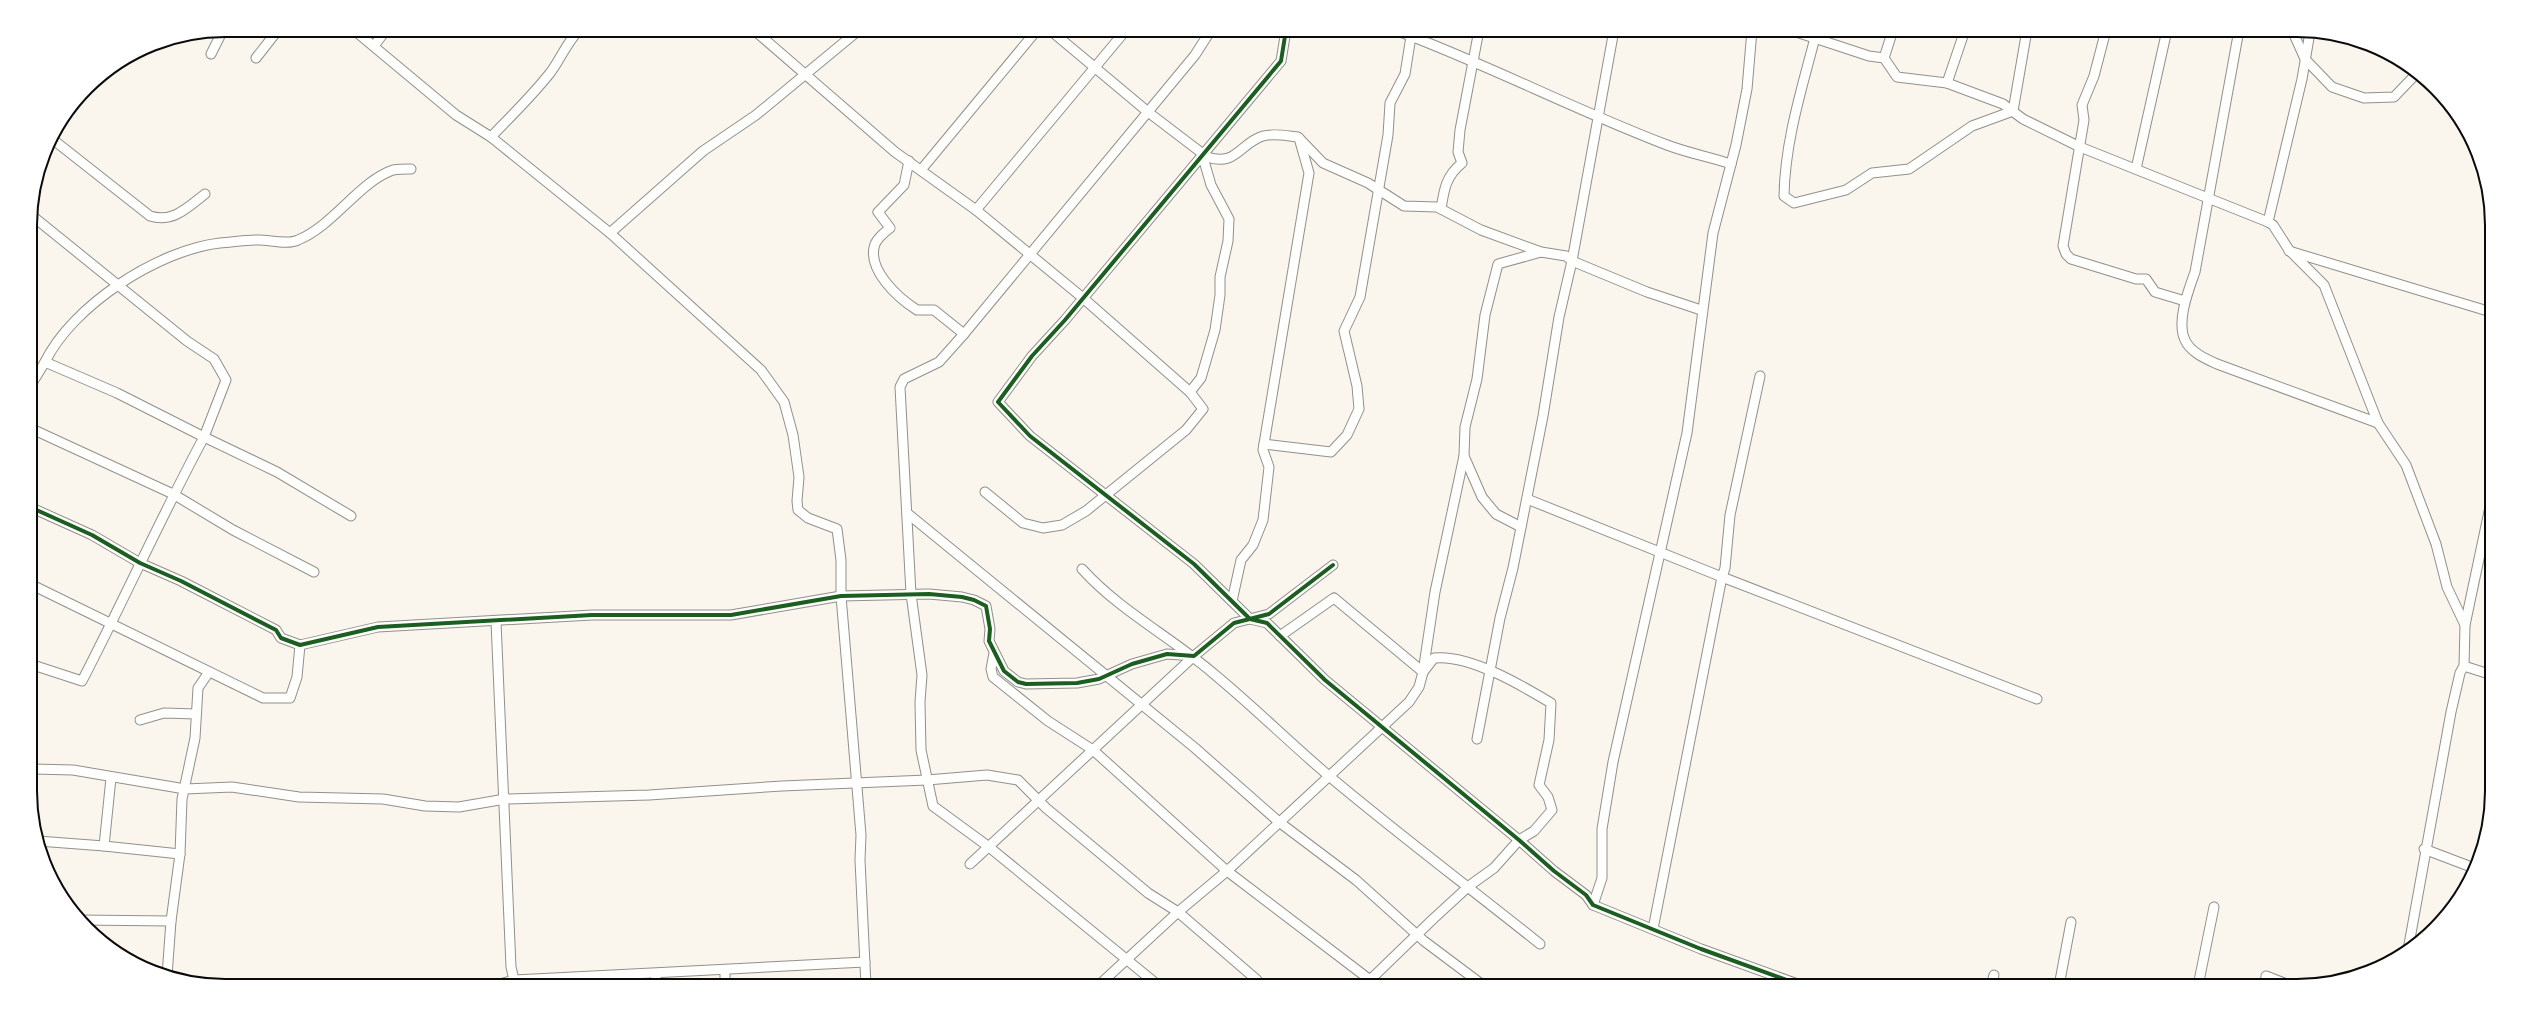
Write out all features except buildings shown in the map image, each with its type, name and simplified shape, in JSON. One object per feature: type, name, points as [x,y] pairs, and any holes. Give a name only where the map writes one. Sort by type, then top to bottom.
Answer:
[{"type":"street","points":[[211,54],[220,37]]},
{"type":"street","points":[[256,58],[272,37]]},
{"type":"street","points":[[363,37],[456,115],[491,137],[610,234],[762,370],[778,391],[784,402],[797,458],[798,510],[808,518],[836,529],[841,560],[841,596],[856,784],[866,979]]},
{"type":"street","points":[[374,46],[381,37]]},
{"type":"street","points":[[491,137],[549,74],[564,53],[572,37]]},
{"type":"street","points":[[762,37],[909,162],[976,210],[1082,298],[1190,392],[1203,408],[1186,430],[1105,494],[1086,511],[1062,525],[1043,528],[1023,523],[984,492]]},
{"type":"street","points":[[610,234],[703,151],[756,115],[851,37]]},
{"type":"street","points":[[921,170],[1031,37]]},
{"type":"street","points":[[1059,37],[1148,112],[1202,154],[1217,161],[1226,160],[1263,136],[1298,137],[1323,163],[1378,190],[1404,206],[1441,209],[1481,230],[1540,252],[1558,254],[1647,292],[1701,310]]},
{"type":"street","points":[[976,210],[1120,37]]},
{"type":"street","points":[[1150,979],[988,846],[933,806],[926,780],[921,750],[920,702],[922,675],[911,594],[908,513],[900,387],[904,379],[939,362],[964,334],[1195,55],[1207,37]]},
{"type":"street","points":[[1285,37],[1281,61],[1032,356],[998,402],[1030,436],[1194,564],[1250,619],[1267,623],[1325,680],[1520,840],[1554,871],[1586,895],[1593,905],[1653,930],[1784,979]]},
{"type":"street","points":[[1264,444],[1331,452],[1347,436],[1359,409],[1357,386],[1344,331],[1360,297],[1388,135],[1390,103],[1405,74],[1411,37]]},
{"type":"street","points":[[1421,37],[1599,117],[1669,146],[1731,164]]},
{"type":"street","points":[[1441,209],[1446,182],[1452,171],[1462,163],[1458,152],[1478,37]]},
{"type":"street","points":[[1478,739],[1490,669],[1527,498],[1551,375],[1558,317],[1572,261],[1613,37]]},
{"type":"street","points":[[1593,905],[1602,878],[1602,829],[1613,762],[1687,433],[1701,310],[1713,233],[1731,164],[1747,89],[1751,37]]},
{"type":"street","points":[[1815,37],[1794,117],[1784,171],[1784,196],[1794,203],[1846,190],[1872,173],[1909,169],[1972,126],[2013,111]]},
{"type":"street","points":[[1821,37],[1869,56],[1884,58],[1897,77],[1947,83],[2002,104],[2023,119],[2080,147],[2273,225],[2289,250],[2324,285],[2378,423],[2406,465],[2436,544],[2447,587],[2465,625]]},
{"type":"street","points":[[1884,58],[1891,37]]},
{"type":"street","points":[[1947,83],[1963,37]]},
{"type":"street","points":[[2013,111],[2026,37]]},
{"type":"street","points":[[2104,37],[2094,76],[2082,105],[2084,120],[2063,237],[2066,254],[2071,259],[2136,279],[2146,279],[2155,292],[2184,301]]},
{"type":"street","points":[[2136,169],[2165,37]]},
{"type":"street","points":[[2238,37],[2207,199],[2195,272],[2184,301],[2183,328],[2185,340],[2203,357],[2217,364],[2378,423]]},
{"type":"street","points":[[2295,37],[2305,59],[2332,87],[2364,98],[2394,97],[2413,77]]},
{"type":"street","points":[[2268,222],[2309,37]]},
{"type":"street","points":[[1232,601],[1241,560],[1253,545],[1263,520],[1269,467],[1263,450],[1309,173],[1298,137]]},
{"type":"street","points":[[56,142],[150,216],[160,219],[170,218],[180,214],[205,194]]},
{"type":"street","points":[[1190,392],[1201,378],[1215,330],[1220,295],[1220,277],[1228,241],[1229,219],[1211,185],[1202,154]]},
{"type":"street","points":[[909,162],[904,185],[878,212],[890,228],[875,243],[874,254],[884,282],[889,287],[917,310],[934,310],[964,334]]},
{"type":"street","points":[[37,376],[57,339],[73,321],[117,284],[192,248],[258,240],[297,241],[311,234],[375,180],[393,170],[411,169]]},
{"type":"street","points":[[37,220],[217,362],[226,380],[204,437],[173,494],[112,625],[82,681],[37,666]]},
{"type":"street","points":[[2289,250],[2485,310]]},
{"type":"street","points":[[1105,979],[1178,912],[1228,871],[1279,822],[1382,728],[1409,702],[1419,687],[1423,672],[1435,592],[1464,456],[1465,427],[1477,379],[1485,315],[1498,264],[1540,252]]},
{"type":"street","points":[[45,362],[117,393],[277,472],[351,516]]},
{"type":"street","points":[[1653,930],[1725,568],[1730,515],[1760,376]]},
{"type":"street","points":[[37,431],[173,494],[233,530],[314,572]]},
{"type":"street","points":[[1464,456],[1482,497],[1496,514],[1521,526]]},
{"type":"street","points":[[1527,498],[1660,554],[2037,699]]},
{"type":"street","points":[[37,510],[92,535],[140,563],[181,581],[276,630],[281,638],[300,645],[378,627],[592,616],[731,615],[841,596],[911,594],[962,597],[981,602],[986,606],[990,629],[989,641],[994,653],[1004,671],[1011,678],[1026,684],[1077,683],[1106,676],[1132,664],[1167,654],[1194,656]]},
{"type":"street","points":[[908,513],[1195,748],[1279,822],[1356,880],[1417,935],[1475,979]]},
{"type":"street","points":[[2409,941],[2424,849],[2431,825],[2451,712],[2460,673],[2464,666],[2465,625],[2485,530]]},
{"type":"street","points":[[970,864],[1194,656],[1234,623],[1269,614],[1333,565]]},
{"type":"street","points":[[1082,568],[1125,610],[1156,628],[1194,656],[1248,702],[1329,776],[1540,944]]},
{"type":"street","points":[[37,588],[263,698],[290,698],[297,677],[300,645]]},
{"type":"street","points":[[1280,636],[1334,598],[1423,672]]},
{"type":"street","points":[[496,622],[505,799],[511,967],[514,979]]},
{"type":"street","points":[[994,653],[991,669],[993,677],[1048,721],[1093,750],[1228,871],[1369,979]]},
{"type":"street","points":[[1378,979],[1417,935],[1469,886],[1494,868],[1520,840],[1534,831],[1552,810],[1548,797],[1539,785],[1549,740],[1551,703],[1490,669],[1442,657],[1434,658],[1423,672]]},
{"type":"street","points":[[2464,666],[2485,673]]},
{"type":"street","points":[[167,970],[171,921],[180,854],[182,800],[195,738],[198,688],[209,672]]},
{"type":"street","points":[[140,720],[164,713],[196,714]]},
{"type":"street","points":[[37,769],[73,770],[110,778],[185,788],[232,787],[299,797],[383,799],[426,806],[459,807],[505,799],[649,795],[782,786],[926,780],[987,775],[1018,780],[1038,800],[1148,893],[1178,912],[1256,979]]},
{"type":"street","points":[[104,846],[110,778]]},
{"type":"street","points":[[44,841],[180,854]]},
{"type":"street","points":[[2424,849],[2470,866]]},
{"type":"street","points":[[2199,979],[2214,907]]},
{"type":"street","points":[[89,920],[171,921]]},
{"type":"street","points":[[2060,979],[2071,922]]},
{"type":"street","points":[[538,979],[865,962]]},
{"type":"street","points":[[725,970],[725,979]]},
{"type":"street","points":[[656,974],[656,979]]},
{"type":"street","points":[[1993,979],[1994,975]]},
{"type":"street","points":[[2266,979],[2266,976],[2274,979]]},
{"type":"cycle path","points":[[1285,37],[1281,61],[1065,320],[1032,356],[998,402],[1030,436],[1194,564],[1250,619],[1267,623],[1325,680],[1519,840],[1554,871],[1586,895],[1593,905],[1701,949],[1784,979]]},
{"type":"cycle path","points":[[37,510],[92,535],[140,563],[181,581],[276,630],[281,638],[300,645],[378,627],[592,615],[731,615],[841,596],[929,594],[962,597],[974,600],[986,606],[990,629],[989,641],[1004,671],[1018,682],[1026,684],[1077,683],[1099,679],[1132,664],[1167,654],[1194,656],[1234,623],[1269,614],[1333,565]]}]
